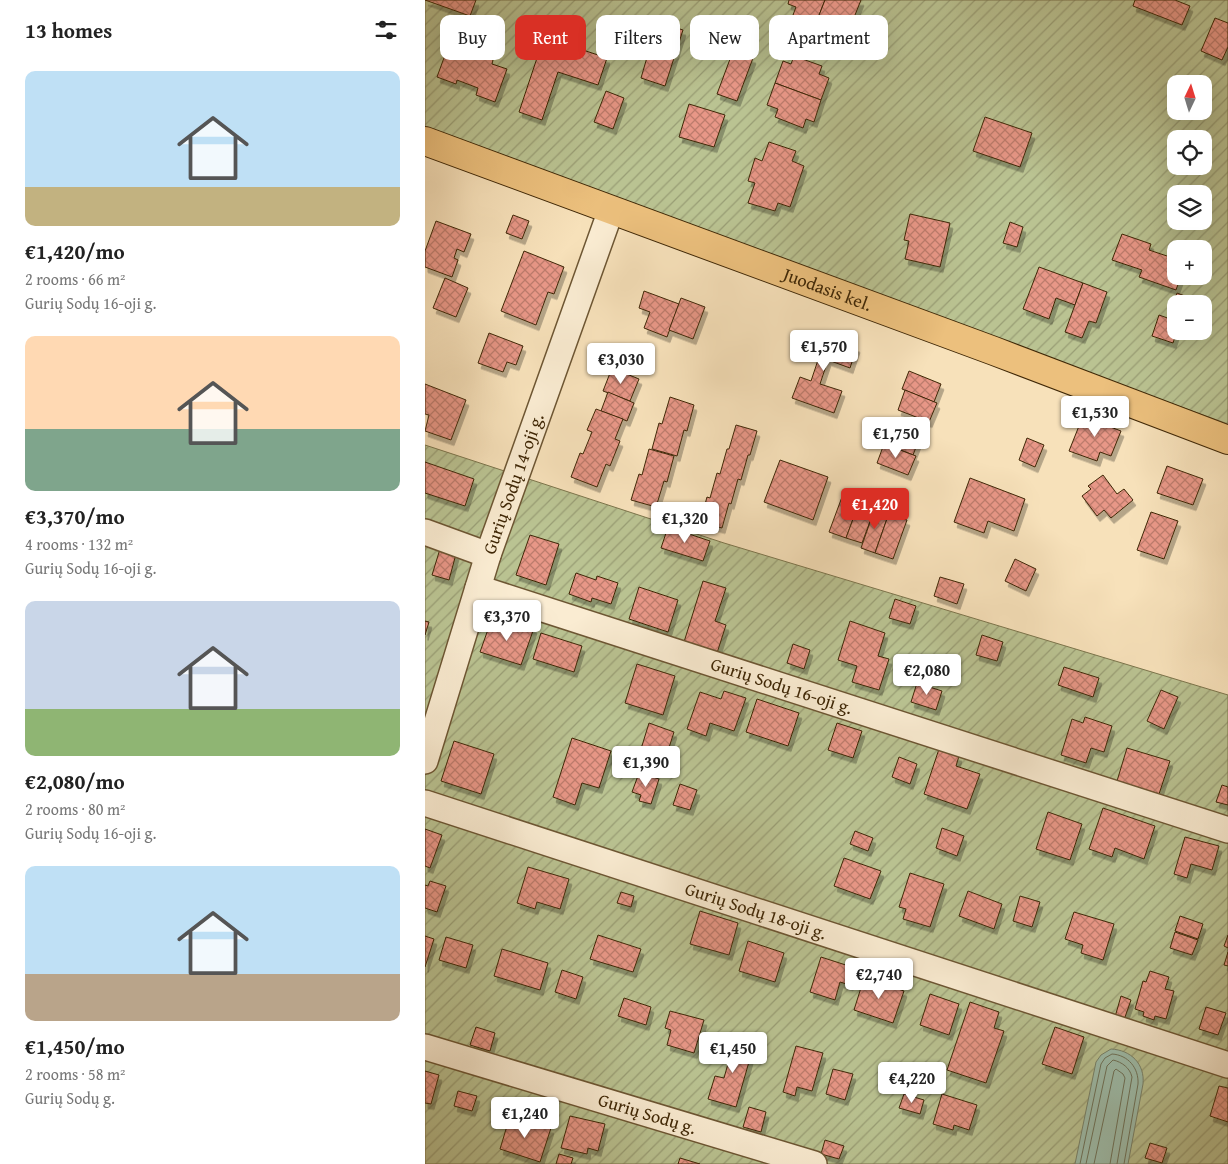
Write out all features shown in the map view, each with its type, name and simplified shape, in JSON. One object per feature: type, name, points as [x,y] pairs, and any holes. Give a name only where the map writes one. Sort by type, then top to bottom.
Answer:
[{"type":"main road","name":"Juodasis kel.","points":[[425,141],[994,351],[1228,440]]},
{"type":"street","name":"Gurių Sodų 14-oji g.","points":[[425,761],[488,555],[611,210]]},
{"type":"street","points":[[425,532],[488,555]]},
{"type":"street","name":"Gurių Sodų 16-oji g.","points":[[478,588],[1228,830]]},
{"type":"street","name":"Gurių Sodų 18-oji g.","points":[[425,802],[1228,1065]]},
{"type":"street","name":"Gurių Sodų g.","points":[[425,1047],[814,1164]]},
{"type":"green space","points":[[425,0],[1228,0],[1228,424],[425,132]]},
{"type":"green space","points":[[425,445],[724,543],[1228,695],[1228,1164],[425,1164]]},
{"type":"water","points":[[1111,1049],[1130,1055],[1142,1070],[1143,1084],[1128,1164],[1075,1164],[1096,1062],[1101,1055]]},
{"type":"building","points":[[425,0],[476,0],[470,15]]},
{"type":"building","points":[[789,0],[825,0],[819,15],[793,15],[796,7],[788,4]]},
{"type":"building","points":[[825,0],[861,0],[855,15],[819,15]]},
{"type":"building","points":[[1135,0],[1175,0],[1190,6],[1182,25],[1133,6]]},
{"type":"building","points":[[1215,18],[1228,23],[1228,47],[1222,60],[1201,51]]},
{"type":"building","points":[[586,51],[596,54],[596,60],[606,60],[598,85],[558,72],[542,120],[519,112],[536,60],[586,60]]},
{"type":"building","points":[[443,60],[493,60],[492,64],[507,69],[495,102],[476,95],[478,88],[457,80],[456,84],[437,77]]},
{"type":"building","points":[[646,60],[673,60],[665,86],[641,78]]},
{"type":"building","points":[[730,60],[752,60],[737,101],[717,94]]},
{"type":"building","points":[[792,60],[805,60],[822,66],[819,74],[829,78],[821,100],[775,83],[783,61],[791,64]]},
{"type":"building","points":[[775,83],[821,100],[814,122],[806,119],[803,128],[775,117],[778,109],[767,105]]},
{"type":"building","points":[[606,91],[624,98],[613,129],[594,122]]},
{"type":"building","points":[[689,104],[725,115],[714,147],[679,137]]},
{"type":"building","points":[[985,117],[1032,133],[1020,167],[973,151]]},
{"type":"building","points":[[769,142],[796,151],[792,161],[804,166],[790,207],[778,203],[775,211],[748,203],[755,183],[748,181],[755,158],[762,161]]},
{"type":"building","points":[[910,214],[950,223],[940,267],[905,259],[909,241],[904,240]]},
{"type":"building","points":[[513,215],[529,221],[522,239],[506,233]]},
{"type":"building","points":[[436,221],[471,234],[464,252],[457,249],[454,258],[458,260],[452,277],[425,267],[425,251]]},
{"type":"building","points":[[1010,222],[1023,227],[1017,247],[1003,243]]},
{"type":"building","points":[[1122,234],[1151,244],[1149,250],[1167,256],[1167,285],[1178,285],[1176,290],[1139,277],[1142,270],[1112,260]]},
{"type":"building","points":[[524,251],[564,267],[554,294],[548,292],[536,325],[501,311]]},
{"type":"building","points":[[1039,267],[1083,283],[1075,305],[1056,298],[1049,319],[1023,309]]},
{"type":"building","points":[[445,278],[468,288],[456,317],[433,308]]},
{"type":"building","points":[[1083,283],[1107,292],[1096,323],[1089,321],[1082,338],[1065,332]]},
{"type":"building","points":[[644,291],[679,304],[667,337],[644,328],[650,312],[639,308]]},
{"type":"building","points":[[681,298],[705,307],[693,339],[669,330]]},
{"type":"building","points":[[1159,315],[1167,318],[1167,340],[1174,340],[1173,343],[1152,336]]},
{"type":"building","points":[[814,332],[857,347],[850,368],[828,360],[820,384],[842,391],[834,413],[792,398],[800,377],[811,381],[819,357],[807,353]]},
{"type":"building","points":[[489,333],[523,346],[516,365],[507,362],[503,372],[478,363]]},
{"type":"building","points":[[612,368],[639,379],[630,401],[603,391]]},
{"type":"building","points":[[909,371],[941,384],[934,402],[902,389]]},
{"type":"building","points":[[425,384],[466,400],[451,440],[425,431],[429,415],[425,414]]},
{"type":"building","points":[[905,390],[937,403],[929,422],[898,410]]},
{"type":"building","points":[[608,392],[634,403],[627,421],[601,411]]},
{"type":"building","points":[[670,397],[694,405],[687,431],[684,430],[677,456],[652,449],[659,423],[662,424]]},
{"type":"building","points":[[596,409],[623,419],[615,439],[620,441],[610,466],[606,464],[597,487],[571,477],[580,453],[583,454],[592,432],[587,430]]},
{"type":"building","points":[[1083,416],[1096,421],[1098,416],[1111,421],[1108,426],[1121,431],[1111,456],[1100,452],[1097,461],[1069,451]]},
{"type":"building","points":[[888,424],[920,437],[913,455],[881,442]]},
{"type":"building","points":[[736,425],[757,431],[741,480],[738,479],[731,504],[729,503],[722,528],[700,522],[707,497],[710,498],[717,473],[720,474]]},
{"type":"building","points":[[1027,438],[1044,445],[1035,467],[1019,460]]},
{"type":"building","points":[[884,444],[916,456],[908,475],[877,463]]},
{"type":"building","points":[[649,449],[674,456],[667,482],[664,481],[656,507],[631,500],[639,474],[642,475]]},
{"type":"building","points":[[780,460],[828,477],[813,520],[764,502]]},
{"type":"building","points":[[425,462],[474,479],[465,506],[425,493]]},
{"type":"building","points":[[1167,466],[1203,479],[1193,505],[1157,493]]},
{"type":"building","points":[[1103,475],[1117,494],[1124,489],[1133,500],[1111,518],[1104,510],[1097,516],[1082,496],[1091,489],[1088,486]]},
{"type":"building","points":[[970,478],[1025,499],[1014,531],[988,521],[984,533],[954,522]]},
{"type":"building","points":[[842,497],[859,503],[846,538],[829,532]]},
{"type":"building","points":[[859,503],[875,508],[862,543],[846,538]]},
{"type":"building","points":[[875,508],[889,513],[875,553],[861,548]]},
{"type":"building","points":[[1151,512],[1178,521],[1164,559],[1137,550]]},
{"type":"building","points":[[889,513],[907,520],[893,559],[875,553]]},
{"type":"building","points":[[668,527],[710,541],[703,561],[661,548]]},
{"type":"building","points":[[530,535],[559,544],[546,585],[516,575]]},
{"type":"building","points":[[440,549],[456,554],[449,580],[432,575]]},
{"type":"building","points":[[1015,559],[1036,569],[1026,591],[1005,581]]},
{"type":"building","points":[[576,573],[596,580],[597,576],[618,583],[611,604],[592,598],[591,602],[569,594]]},
{"type":"building","points":[[940,577],[964,584],[957,604],[934,596]]},
{"type":"building","points":[[703,581],[726,588],[715,621],[726,625],[717,653],[684,642]]},
{"type":"building","points":[[639,587],[678,600],[668,632],[629,619]]},
{"type":"building","points":[[895,599],[916,606],[910,624],[889,618]]},
{"type":"building","points":[[425,621],[429,622],[425,635]]},
{"type":"building","points":[[491,621],[512,628],[514,621],[534,628],[521,665],[480,652]]},
{"type":"building","points":[[850,621],[885,633],[878,656],[889,659],[879,690],[852,682],[857,666],[838,660]]},
{"type":"building","points":[[541,633],[582,646],[574,672],[533,659]]},
{"type":"building","points":[[982,635],[1003,642],[997,661],[976,655]]},
{"type":"building","points":[[793,644],[810,650],[804,669],[787,663]]},
{"type":"building","points":[[637,664],[675,676],[663,715],[625,703]]},
{"type":"building","points":[[1064,667],[1099,678],[1093,697],[1058,685]]},
{"type":"building","points":[[917,683],[942,691],[936,710],[911,702]]},
{"type":"building","points":[[1161,690],[1178,697],[1164,729],[1147,721]]},
{"type":"building","points":[[724,691],[746,698],[734,731],[710,723],[706,736],[687,729],[700,692],[721,699]]},
{"type":"building","points":[[757,699],[799,713],[788,746],[746,732]]},
{"type":"building","points":[[1085,717],[1112,726],[1104,752],[1091,748],[1086,763],[1061,755],[1072,719],[1083,723]]},
{"type":"building","points":[[649,723],[674,732],[666,757],[641,749]]},
{"type":"building","points":[[837,723],[862,731],[853,758],[828,750]]},
{"type":"building","points":[[572,738],[611,751],[599,788],[582,783],[575,805],[553,797]]},
{"type":"building","points":[[454,741],[494,754],[481,794],[441,781]]},
{"type":"building","points":[[1127,748],[1170,761],[1159,794],[1117,781]]},
{"type":"building","points":[[939,749],[959,756],[956,766],[980,774],[967,809],[924,794]]},
{"type":"building","points":[[899,757],[917,764],[910,784],[892,777]]},
{"type":"building","points":[[639,773],[659,779],[651,804],[639,801],[641,795],[632,792]]},
{"type":"building","points":[[680,784],[697,790],[690,810],[673,805]]},
{"type":"building","points":[[1222,785],[1228,787],[1228,805],[1216,802]]},
{"type":"building","points":[[1103,808],[1155,826],[1144,859],[1115,848],[1112,857],[1089,849]]},
{"type":"building","points":[[1048,812],[1082,824],[1070,860],[1036,849]]},
{"type":"building","points":[[942,828],[964,836],[957,856],[936,848]]},
{"type":"building","points":[[425,829],[442,835],[430,868],[425,866]]},
{"type":"building","points":[[855,831],[873,838],[868,851],[850,844]]},
{"type":"building","points":[[1185,837],[1219,846],[1212,870],[1191,864],[1187,878],[1174,874]]},
{"type":"building","points":[[844,858],[881,871],[870,899],[834,886]]},
{"type":"building","points":[[528,867],[569,879],[560,909],[537,902],[535,909],[517,903]]},
{"type":"building","points":[[910,873],[944,884],[930,927],[903,919],[906,909],[899,907]]},
{"type":"building","points":[[430,881],[446,886],[437,912],[425,908],[425,885],[428,886]]},
{"type":"building","points":[[968,891],[1002,904],[994,929],[959,916]]},
{"type":"building","points":[[621,892],[634,896],[631,907],[617,903]]},
{"type":"building","points":[[1020,896],[1040,902],[1032,927],[1013,921]]},
{"type":"building","points":[[700,911],[738,923],[729,955],[690,944]]},
{"type":"building","points":[[1074,912],[1114,924],[1103,960],[1081,953],[1083,945],[1065,939]]},
{"type":"building","points":[[1180,916],[1203,924],[1198,939],[1175,931]]},
{"type":"building","points":[[1175,932],[1198,940],[1192,955],[1170,948]]},
{"type":"building","points":[[598,935],[641,949],[633,972],[590,959]]},
{"type":"building","points":[[1228,935],[1228,948],[1224,946]]},
{"type":"building","points":[[425,936],[434,939],[425,967]]},
{"type":"building","points":[[446,937],[473,945],[466,968],[439,960]]},
{"type":"building","points":[[748,941],[784,953],[775,982],[739,971]]},
{"type":"building","points":[[502,949],[548,963],[540,990],[494,976]]},
{"type":"building","points":[[1228,952],[1228,966],[1224,965]]},
{"type":"building","points":[[821,957],[855,968],[850,985],[840,982],[835,1000],[810,992]]},
{"type":"building","points":[[562,970],[583,977],[576,999],[555,992]]},
{"type":"building","points":[[1150,971],[1169,977],[1165,989],[1174,991],[1166,1019],[1155,1016],[1154,1020],[1143,1016],[1144,1012],[1135,1009],[1143,981],[1146,982]]},
{"type":"building","points":[[864,978],[904,991],[893,1023],[854,1010]]},
{"type":"building","points":[[930,994],[959,1004],[949,1035],[920,1025]]},
{"type":"building","points":[[1121,996],[1131,1000],[1124,1020],[1115,1017]]},
{"type":"building","points":[[624,998],[651,1007],[646,1025],[618,1016]]},
{"type":"building","points":[[970,1002],[999,1012],[994,1028],[1004,1031],[986,1083],[947,1070]]},
{"type":"building","points":[[1206,1007],[1226,1013],[1218,1035],[1199,1029]]},
{"type":"building","points":[[670,1011],[704,1020],[694,1053],[667,1045],[671,1030],[665,1028]]},
{"type":"building","points":[[476,1027],[495,1033],[490,1051],[470,1045]]},
{"type":"building","points":[[1055,1027],[1084,1037],[1072,1074],[1042,1064]]},
{"type":"building","points":[[736,1035],[755,1041],[736,1107],[708,1099],[715,1076],[724,1078]]},
{"type":"building","points":[[796,1046],[823,1053],[812,1091],[797,1087],[795,1096],[783,1092]]},
{"type":"building","points":[[833,1069],[853,1074],[845,1100],[826,1094]]},
{"type":"building","points":[[425,1071],[439,1075],[431,1104],[425,1103]]},
{"type":"building","points":[[1219,1086],[1228,1088],[1228,1122],[1210,1116]]},
{"type":"building","points":[[458,1091],[477,1096],[472,1111],[454,1106]]},
{"type":"building","points":[[904,1094],[924,1100],[920,1114],[899,1108]]},
{"type":"building","points":[[942,1094],[977,1105],[969,1130],[954,1125],[953,1130],[933,1124]]},
{"type":"building","points":[[749,1107],[766,1112],[761,1132],[743,1127]]},
{"type":"building","points":[[510,1116],[551,1128],[540,1162],[500,1149]]},
{"type":"building","points":[[570,1116],[605,1124],[598,1151],[588,1148],[587,1154],[561,1148]]},
{"type":"building","points":[[825,1140],[844,1146],[839,1159],[821,1154]]},
{"type":"building","points":[[1150,1143],[1167,1148],[1162,1163],[1145,1158]]},
{"type":"building","points":[[559,1154],[573,1158],[571,1164],[556,1164]]},
{"type":"building","points":[[680,1158],[700,1164],[678,1164]]}]
